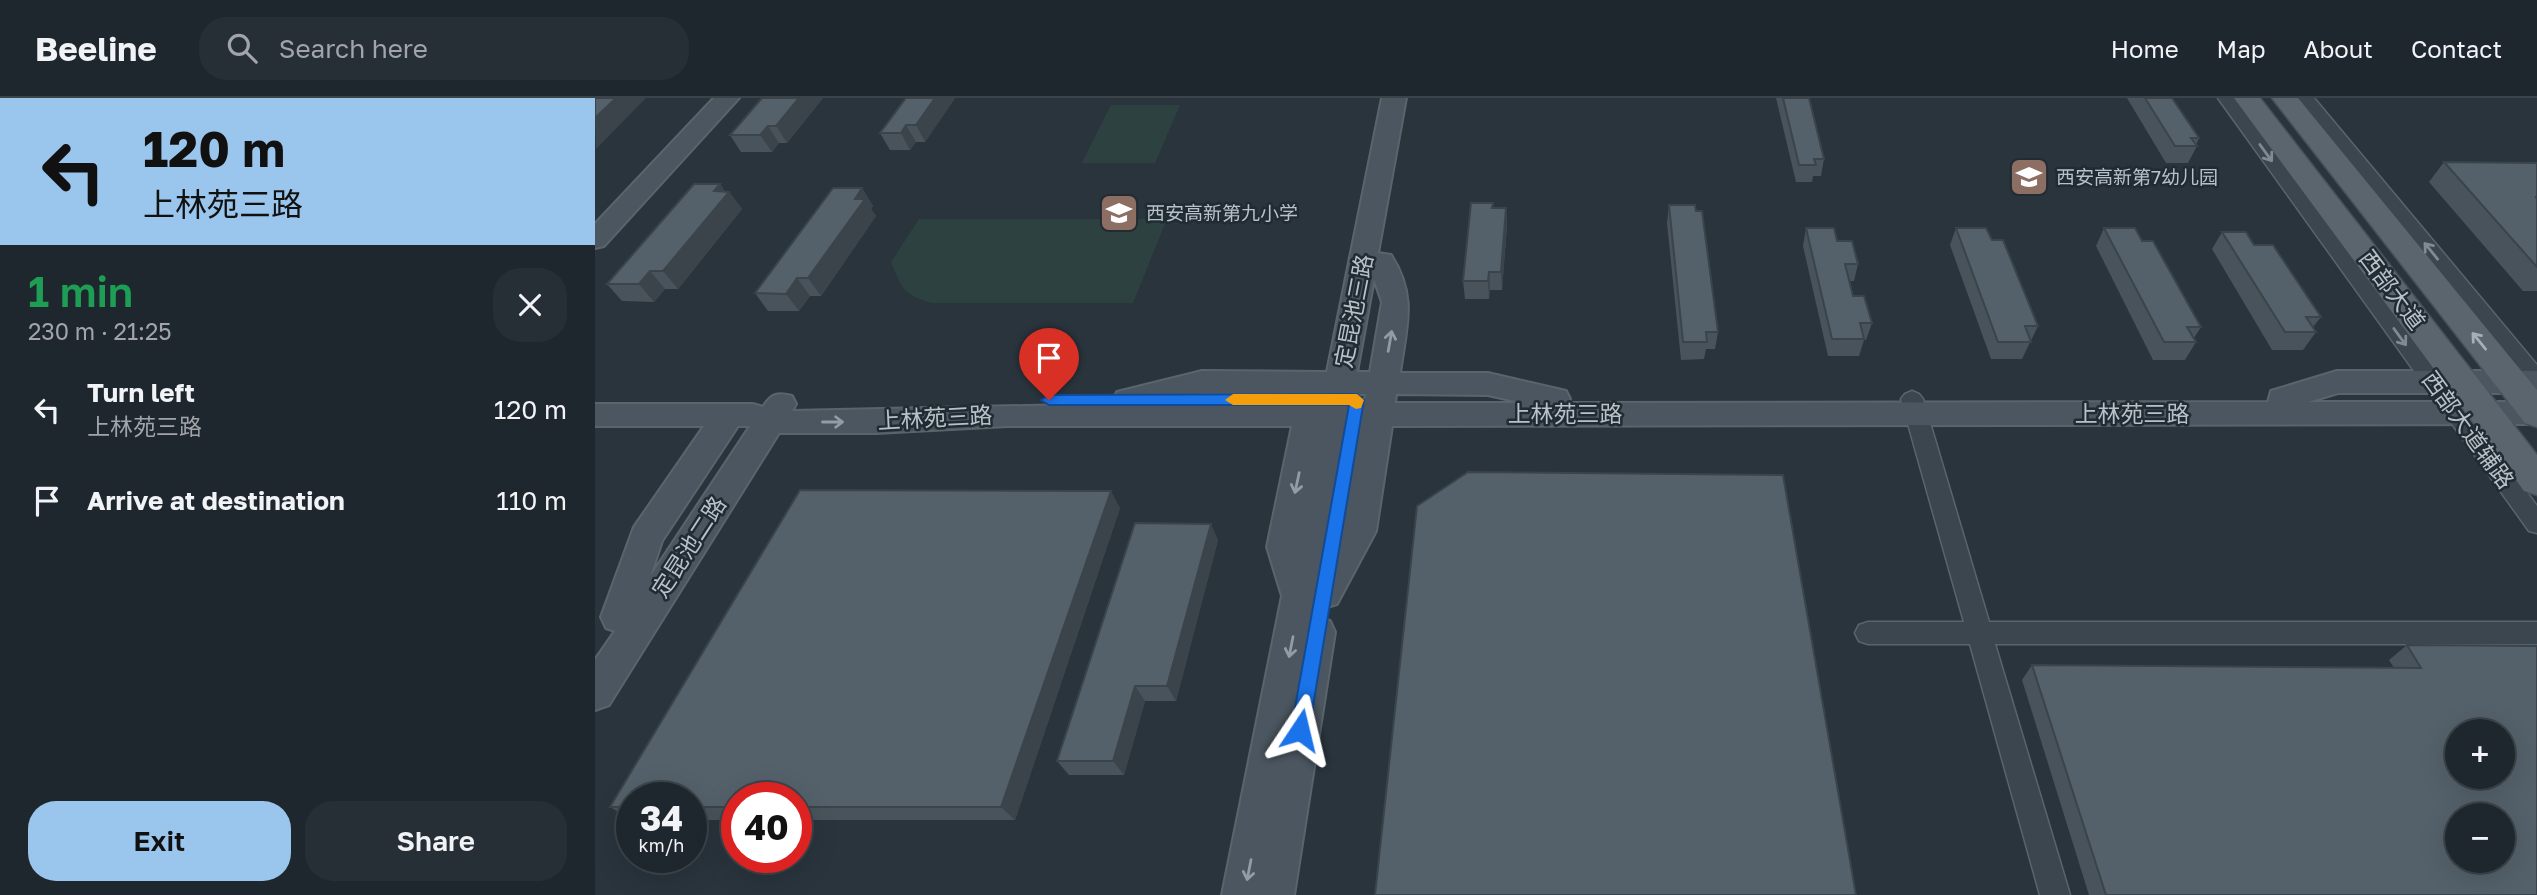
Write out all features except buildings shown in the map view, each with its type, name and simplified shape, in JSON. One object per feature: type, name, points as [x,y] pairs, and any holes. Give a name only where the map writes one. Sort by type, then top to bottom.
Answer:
[{"type":"main road","name":"西部大道","points":[[2247,98],[2466,407],[2537,481]]},
{"type":"main road","name":"西部大道","points":[[2285,98],[2533,401]]},
{"type":"street","points":[[595,223],[713,98]]},
{"type":"street","points":[[595,240],[727,98]]},
{"type":"street","name":"定昆池三路","points":[[1373,259],[1394,98]]},
{"type":"street","name":"定昆池三路","points":[[1272,895],[1312,596],[1373,259],[1409,98]]},
{"type":"street","name":"西部大道辅路","points":[[2226,98],[2466,407],[2537,524]]},
{"type":"street","points":[[2306,98],[2533,401]]},
{"type":"street","points":[[1121,407],[1202,382],[1495,433],[1565,407]]},
{"type":"street","points":[[2282,406],[2337,382],[2466,407],[2533,401]]},
{"type":"street","points":[[1121,407],[1185,431],[1488,384],[1565,407]]},
{"type":"street","name":"上林苑三路","points":[[595,399],[765,413],[922,421],[1121,407]]},
{"type":"street","points":[[2282,406],[2364,431],[2466,407],[2533,401]]},
{"type":"street","name":"上林苑三路","points":[[1565,407],[2282,406]]},
{"type":"street","points":[[1312,596],[1359,531],[1346,407]]},
{"type":"street","points":[[1914,407],[2055,895]]},
{"type":"street","name":"上林苑三路","points":[[595,415],[765,413]]},
{"type":"street","name":"定昆池二路","points":[[595,693],[654,602],[765,413]]},
{"type":"street","name":"定昆池二路","points":[[595,654],[765,413]]},
{"type":"street","name":"定昆池三路","points":[[1244,895],[1312,596]]},
{"type":"street","points":[[1868,633],[2537,633]]},
{"type":"green space","points":[[1111,105],[1180,105],[1155,163],[1082,163]]},
{"type":"green space","points":[[919,219],[1167,219],[1133,303],[933,303],[905,290],[891,262]]},
{"type":"slow traffic","points":[[1233,400],[1357,400],[1356,404]]},
{"type":"place","name":"西安高新第7幼儿园","points":[[2029,177]]},
{"type":"place","name":"西安高新第九小学","points":[[1119,213]]},
{"type":"route","points":[[1049,400],[1357,400],[1300,730]]}]
